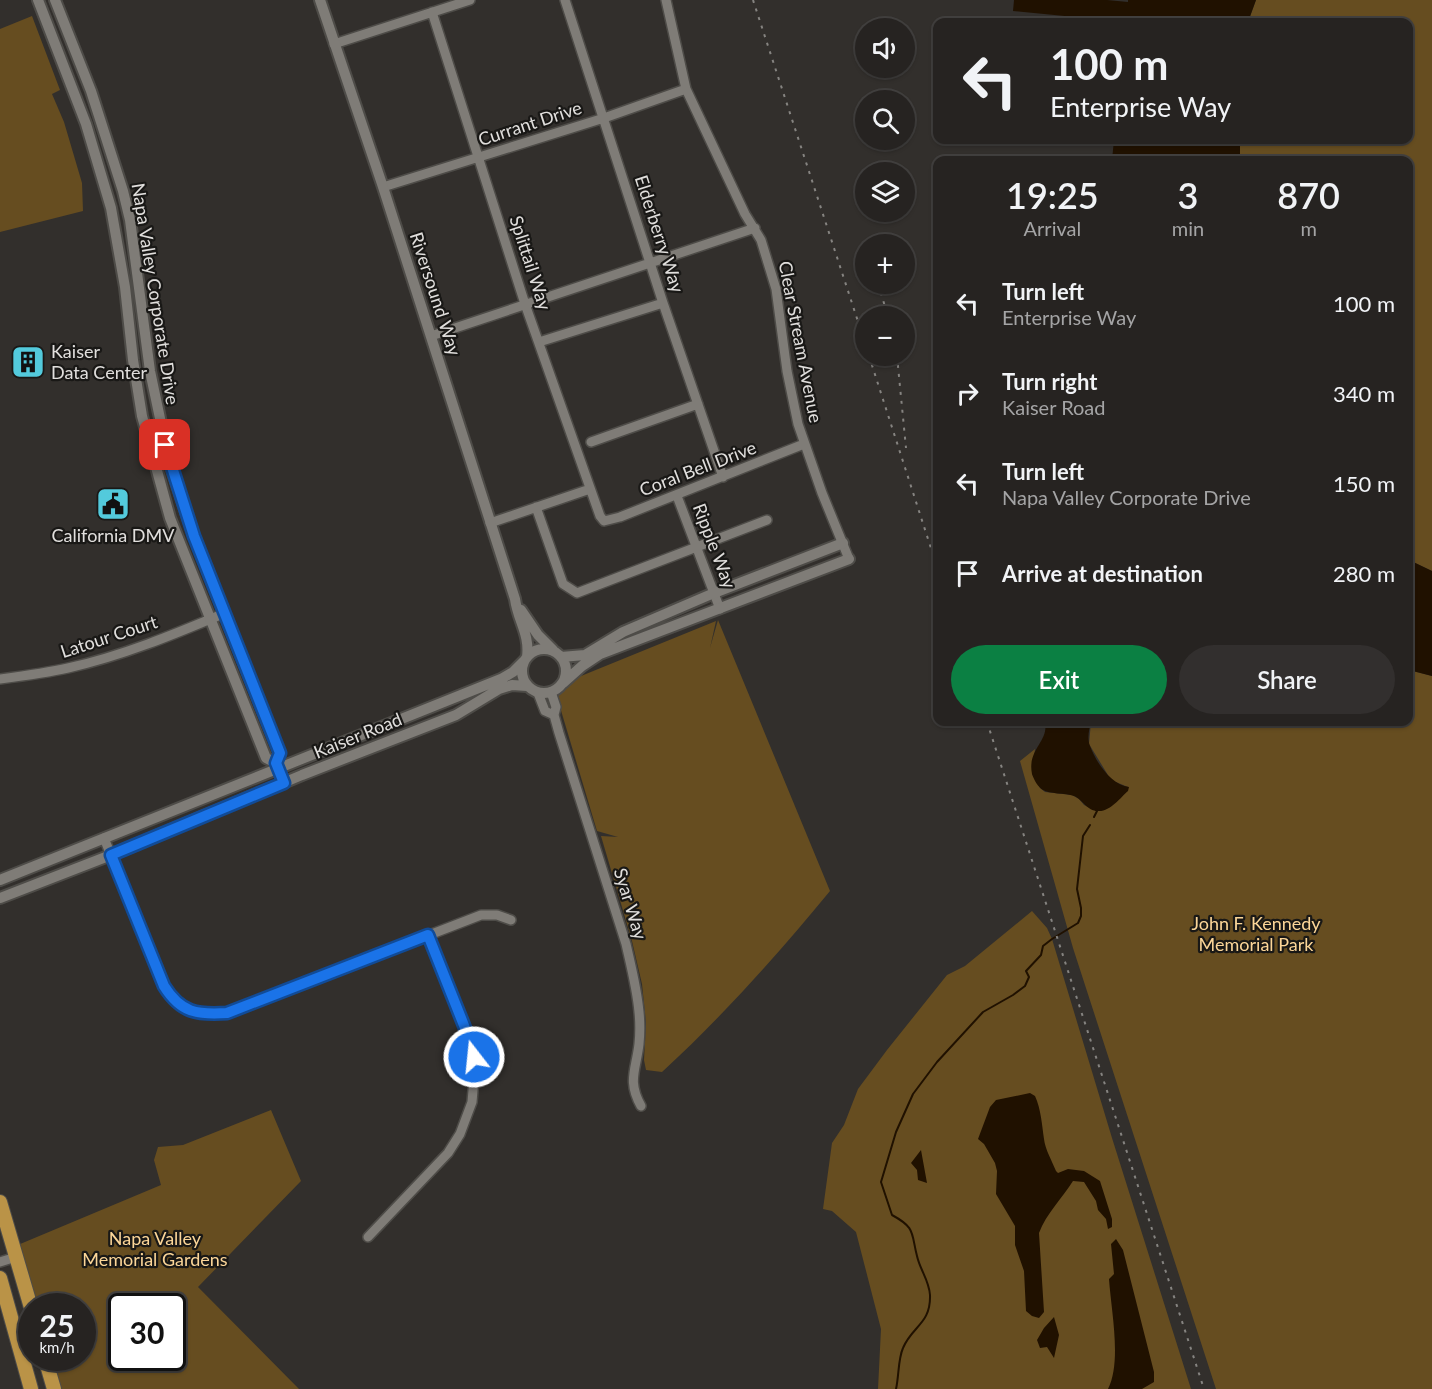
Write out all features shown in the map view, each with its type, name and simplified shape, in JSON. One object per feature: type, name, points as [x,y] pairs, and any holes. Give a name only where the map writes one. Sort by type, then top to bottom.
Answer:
[{"type":"main road","points":[[0,1202],[27,1293]]},
{"type":"main road","points":[[0,1278],[31,1389]]},
{"type":"main road","points":[[49,1371],[54,1389]]},
{"type":"street","name":"Napa Valley Corporate Drive","points":[[38,0],[89,133],[104,184],[114,224],[125,287],[133,360],[150,447],[170,518],[266,758],[277,766],[284,783]]},
{"type":"street","name":"Napa Valley Corporate Drive","points":[[55,0],[81,63],[110,146],[130,220],[150,371],[170,461],[194,536],[280,753],[277,766]]},
{"type":"street","name":"Riversound Way","points":[[320,0],[431,336],[515,599],[519,621],[527,635],[525,659]]},
{"type":"street","points":[[334,44],[470,0]]},
{"type":"street","name":"Elderberry Way","points":[[565,0],[663,303],[723,477]]},
{"type":"street","name":"Clear Stream Avenue","points":[[666,0],[686,89],[745,214],[761,240],[776,289],[787,371],[804,444],[849,559]]},
{"type":"street","name":"Splittail Way","points":[[432,12],[525,304],[590,489],[604,521]]},
{"type":"street","name":"Currant Drive","points":[[383,187],[604,118],[686,89]]},
{"type":"street","points":[[114,224],[130,220]]},
{"type":"street","points":[[431,336],[755,228]]},
{"type":"street","points":[[539,342],[663,303]]},
{"type":"street","points":[[591,442],[698,404]]},
{"type":"street","name":"Coral Bell Drive","points":[[604,521],[620,517],[804,444]]},
{"type":"street","points":[[490,523],[590,489]]},
{"type":"street","name":"Ripple Way","points":[[677,495],[695,548],[720,609]]},
{"type":"street","points":[[536,507],[563,584],[578,593],[766,520]]},
{"type":"street","points":[[843,543],[714,593],[622,632],[585,655],[557,654],[539,649],[525,659],[522,674],[526,686],[538,693],[551,692],[600,654],[849,559]]},
{"type":"street","name":"Riversound Way","points":[[515,599],[538,635],[557,654]]},
{"type":"street","name":"Latour Court","points":[[0,679],[90,663],[129,651],[225,613]]},
{"type":"street","points":[[557,654],[566,671],[563,682]]},
{"type":"street","name":"Kaiser Road","points":[[0,880],[277,766],[501,679],[513,672],[525,659]]},
{"type":"street","name":"Kaiser Road","points":[[0,898],[456,715],[499,689],[512,685],[526,686]]},
{"type":"street","name":"Syar Way","points":[[551,692],[556,706],[554,715],[633,973],[637,994],[639,1045],[632,1083],[641,1106]]},
{"type":"street","name":"Syar Way","points":[[538,693],[545,711],[554,715]]},
{"type":"street","points":[[104,838],[164,986],[177,1003],[202,1014],[227,1013],[481,915],[498,915],[511,920]]},
{"type":"street","points":[[368,1237],[448,1153],[460,1134],[472,1102],[475,1067],[471,1044],[428,935]]},
{"type":"street","points":[[0,1262],[16,1257]]},
{"type":"green space","points":[[1256,0],[1432,0],[1432,571],[1413,562],[1413,156],[1240,156],[1240,144],[1413,144],[1413,18],[1249,18]]},
{"type":"green space","points":[[32,16],[60,90],[52,94],[64,122],[82,183],[83,211],[0,232],[0,29]]},
{"type":"green space","points":[[718,620],[830,891],[749,984],[685,1051],[662,1072],[646,1070],[644,1060],[646,1023],[642,984],[632,941],[601,836],[618,837],[597,831],[554,687],[716,621],[710,648]]},
{"type":"green space","name":"John F. Kennedy Memorial Park","points":[[1413,671],[1432,676],[1432,1389],[1216,1389],[1073,948],[1020,761],[1035,749],[1032,774],[1040,788],[1045,792],[1072,795],[1084,805],[1097,811],[1128,787],[1111,780],[1089,744],[1091,726],[1413,726]]},
{"type":"green space","points":[[1032,911],[1047,928],[1052,939],[1191,1389],[878,1389],[881,1329],[856,1232],[832,1211],[823,1209],[832,1143],[844,1125],[858,1089],[947,975],[965,966]]},
{"type":"green space","name":"Napa Valley Memorial Gardens","points":[[271,1110],[301,1181],[198,1287],[299,1389],[54,1389],[49,1371],[96,1371],[96,1293],[28,1293],[13,1247],[161,1185],[154,1160],[158,1147],[183,1145]]},
{"type":"shaded area","points":[[1014,0],[1128,2],[1128,0],[1256,0],[1249,18],[1085,18],[1013,11]]},
{"type":"shaded area","points":[[1114,144],[1240,144],[1240,156],[1112,156]]},
{"type":"shaded area","points":[[1413,562],[1432,571],[1432,676],[1413,671]]},
{"type":"shaded area","points":[[1045,726],[1090,726],[1090,746],[1096,759],[1110,777],[1129,787],[1128,791],[1111,807],[1102,811],[1094,811],[1074,796],[1041,789],[1032,774],[1031,765]]},
{"type":"shaded area","points":[[1030,1093],[1037,1101],[1047,1151],[1056,1171],[1058,1173],[1068,1169],[1084,1171],[1100,1181],[1112,1219],[1112,1227],[1108,1229],[1106,1219],[1098,1210],[1096,1201],[1084,1182],[1073,1181],[1050,1212],[1039,1233],[1044,1312],[1039,1318],[1026,1311],[1024,1271],[1015,1245],[1015,1226],[996,1194],[995,1163],[984,1144],[978,1139],[990,1107],[996,1100]]},
{"type":"shaded area","points":[[921,1150],[927,1183],[918,1180],[917,1170],[911,1163]]},
{"type":"shaded area","points":[[1116,1239],[1123,1250],[1154,1372],[1154,1382],[1142,1389],[1108,1389],[1112,1378],[1115,1351],[1109,1279],[1114,1274],[1111,1244]]},
{"type":"shaded area","points":[[1054,1317],[1059,1335],[1054,1358],[1047,1347],[1040,1348],[1037,1340]]},
{"type":"waterway","points":[[1094,817],[1096,809]]},
{"type":"waterway","points":[[896,1389],[901,1352],[924,1319],[930,1295],[911,1232],[905,1224],[892,1215],[881,1182],[896,1132],[913,1094],[937,1062],[983,1012],[1025,986],[1029,977],[1026,971],[1041,955],[1043,946],[1078,923],[1081,908],[1077,889],[1083,836],[1090,825]]},
{"type":"railway","points":[[753,0],[855,312]]},
{"type":"railway","points":[[881,294],[885,306]]},
{"type":"railway","points":[[872,366],[933,554]]},
{"type":"railway","points":[[898,366],[906,448]]},
{"type":"railway","points":[[988,726],[1204,1389]]},
{"type":"place","name":"Kaiser Data Center","points":[[28,362]]},
{"type":"place","name":"California DMV","points":[[113,504]]},
{"type":"route","points":[[165,445],[194,536],[280,753],[276,763],[284,783],[111,855],[164,986],[177,1003],[192,1011],[202,1014],[227,1013],[428,935],[465,1028],[474,1057]]}]
